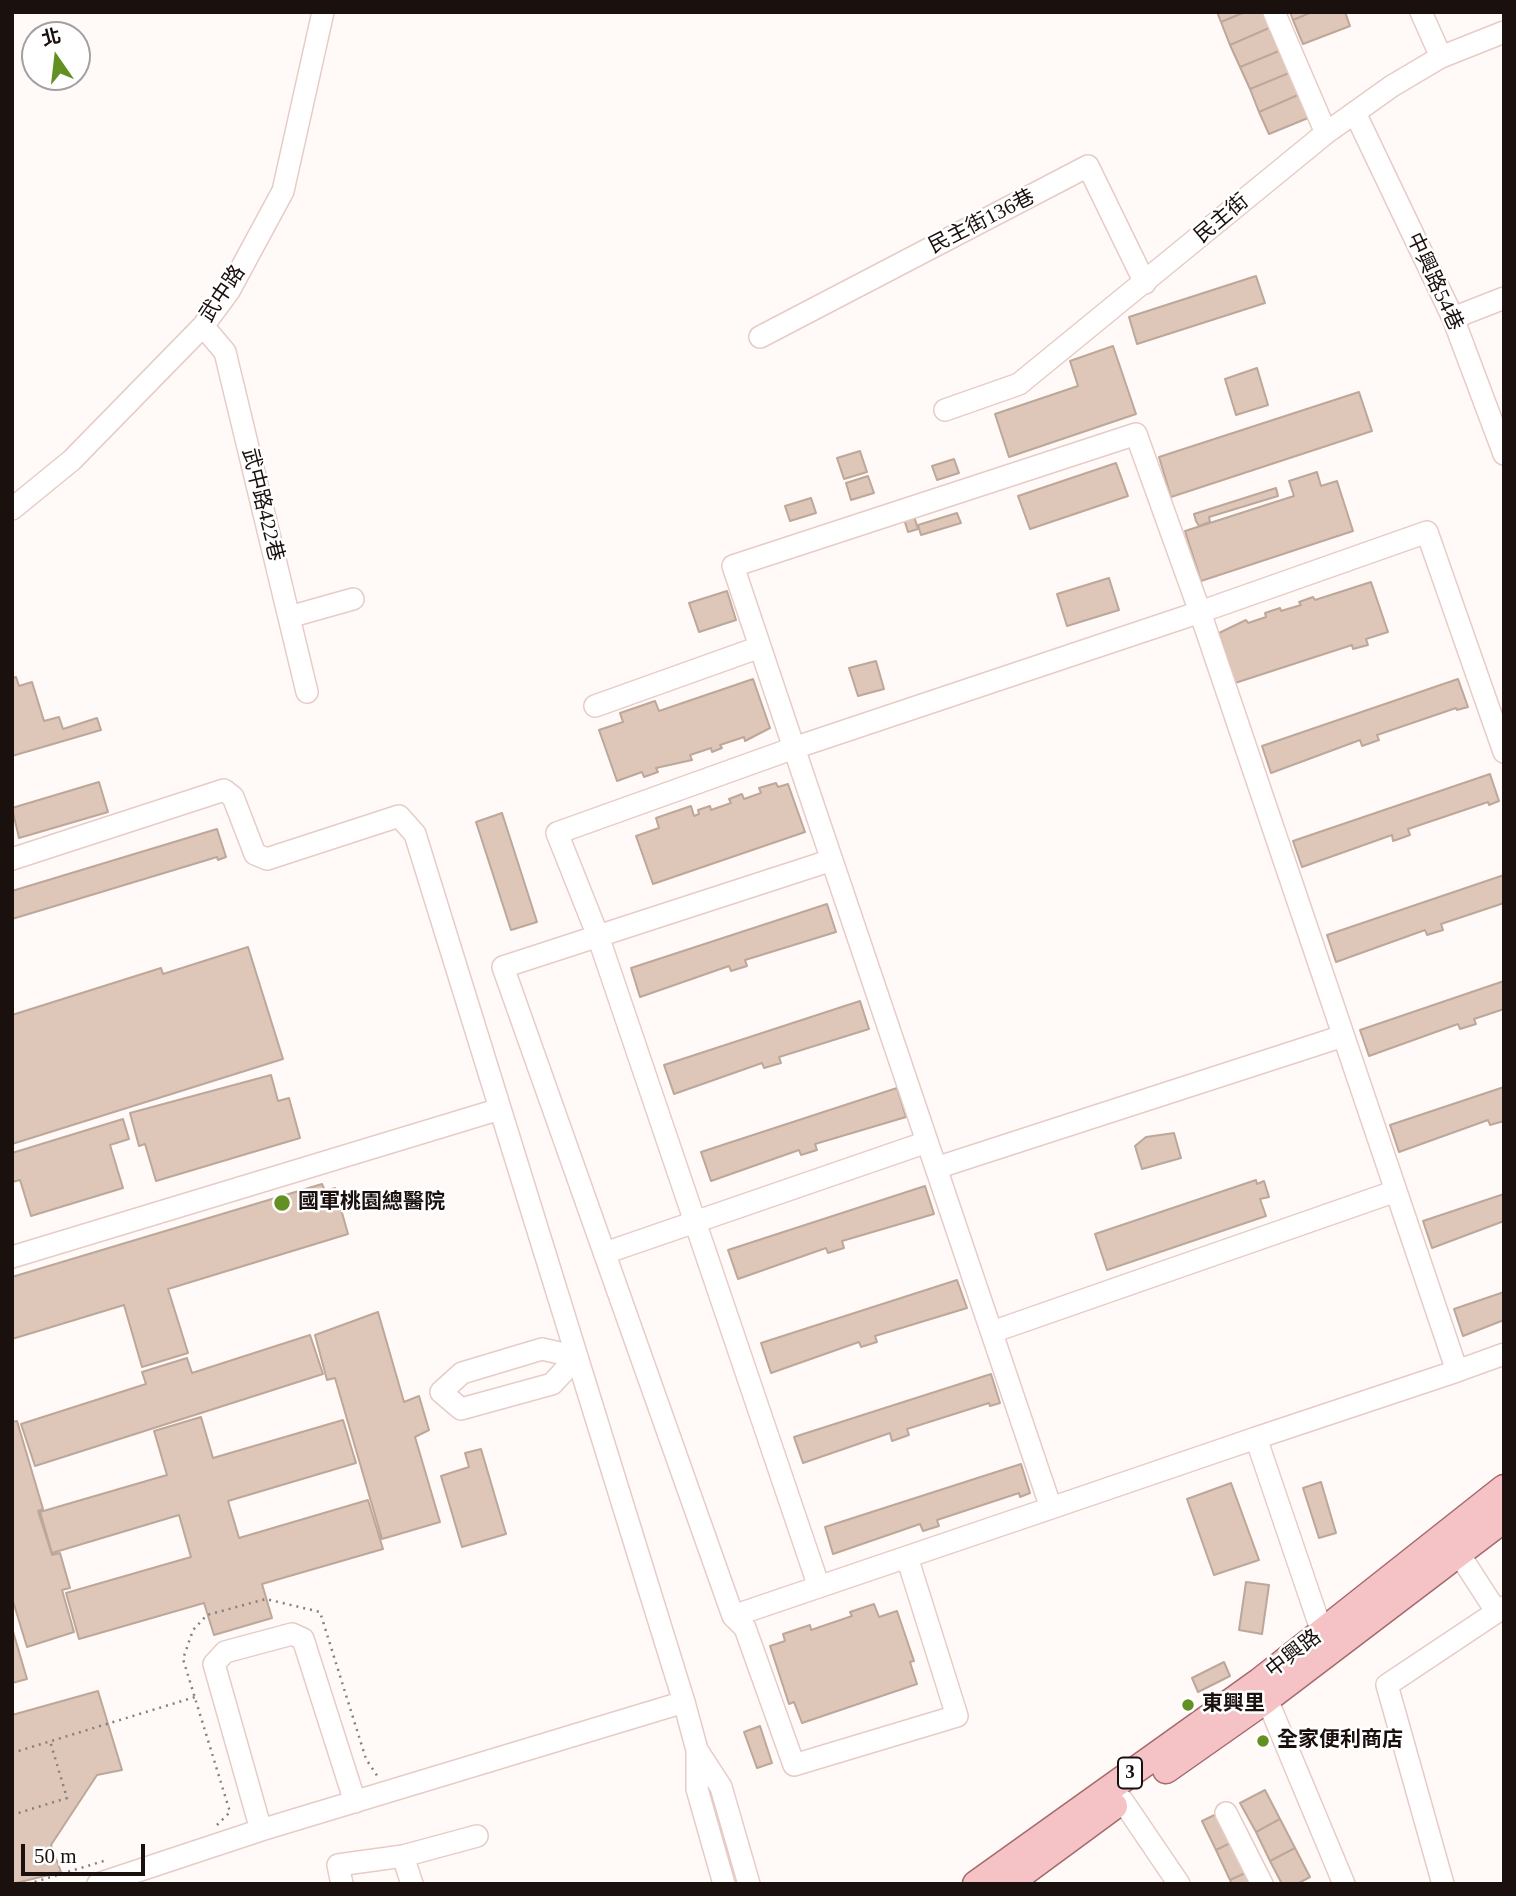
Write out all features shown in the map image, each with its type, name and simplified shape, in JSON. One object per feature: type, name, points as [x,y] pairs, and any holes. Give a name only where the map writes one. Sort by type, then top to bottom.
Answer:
[{"type":"main road","name":"中興路","points":[[976,1884],[1011,1878],[1122,1800],[1452,1542],[1504,1489]]},
{"type":"main road","name":"中興路","points":[[1452,1542],[1504,1519]]},
{"type":"main road","name":"中興路","points":[[1011,1878],[1263,1690]]},
{"type":"street","name":"武中路","points":[[12,509],[72,460],[203,326],[229,290],[283,191],[323,12]]},
{"type":"street","points":[[1274,12],[1326,133]]},
{"type":"street","points":[[1421,12],[1441,57]]},
{"type":"street","name":"民主街","points":[[945,410],[1019,384],[1326,133],[1356,115],[1392,86],[1441,57],[1504,32]]},
{"type":"street","name":"中興路54巷","points":[[1356,115],[1453,318],[1504,453]]},
{"type":"street","name":"民主街136巷","points":[[760,337],[1088,166],[1144,284]]},
{"type":"street","points":[[1453,318],[1504,298]]},
{"type":"street","name":"武中路422巷","points":[[203,326],[225,352],[307,692]]},
{"type":"street","points":[[1051,1507],[733,566],[1136,434],[1457,1371]]},
{"type":"street","points":[[819,1587],[598,936],[557,833],[794,748],[1427,532],[1504,752]]},
{"type":"street","points":[[289,617],[353,599]]},
{"type":"street","points":[[595,706],[760,647]]},
{"type":"street","points":[[12,859],[224,790],[233,797],[255,854],[267,859],[399,816],[415,834],[684,1702],[697,1750],[697,1789],[724,1884]]},
{"type":"street","points":[[832,860],[503,967],[733,1616],[745,1628],[794,1765],[957,1716],[907,1557]]},
{"type":"street","points":[[936,1168],[1343,1036]]},
{"type":"street","points":[[12,1257],[500,1109]]},
{"type":"street","points":[[605,1253],[927,1142]]},
{"type":"street","points":[[992,1332],[1396,1191]]},
{"type":"street","points":[[542,1349],[577,1357],[552,1384],[461,1409],[441,1392],[462,1373],[542,1349]]},
{"type":"street","points":[[733,1616],[1504,1354]]},
{"type":"street","points":[[1256,1438],[1325,1642]]},
{"type":"street","points":[[1443,1884],[1387,1685],[1500,1609],[1452,1542]]},
{"type":"street","points":[[261,1830],[214,1664],[225,1653],[292,1634],[303,1639],[355,1802]]},
{"type":"street","points":[[1263,1690],[1337,1882]]},
{"type":"street","points":[[99,1884],[261,1830],[684,1702]]},
{"type":"street","points":[[697,1750],[721,1787],[749,1884]]},
{"type":"street","points":[[1122,1800],[1179,1884]]},
{"type":"street","points":[[1226,1813],[1262,1884]]},
{"type":"street","points":[[342,1884],[338,1865],[402,1856],[477,1836]]},
{"type":"street","points":[[402,1856],[412,1884]]},
{"type":"path","points":[[207,1615],[193,1630],[183,1659],[230,1812],[215,1827]]},
{"type":"path","points":[[12,1753],[195,1697]]},
{"type":"path","points":[[12,1815],[67,1798],[50,1741]]},
{"type":"path","points":[[28,1884],[108,1859]]},
{"type":"building","points":[[1217,12],[1245,12],[1221,22]]},
{"type":"building","points":[[1245,12],[1263,12],[1269,28],[1230,45],[1221,22]]},
{"type":"building","points":[[1290,12],[1312,12],[1293,20]]},
{"type":"building","points":[[1312,12],[1345,12],[1350,26],[1303,44],[1293,20]]},
{"type":"building","points":[[1269,28],[1279,51],[1240,67],[1230,45]]},
{"type":"building","points":[[1279,51],[1289,73],[1250,89],[1240,67]]},
{"type":"building","points":[[1289,73],[1298,95],[1259,112],[1250,89]]},
{"type":"building","points":[[1298,95],[1308,118],[1269,134],[1259,112]]},
{"type":"building","points":[[1256,276],[1265,303],[1137,344],[1129,317]]},
{"type":"building","points":[[1113,346],[1136,414],[1009,457],[995,414],[1078,386],[1070,361]]},
{"type":"building","points":[[1257,368],[1268,405],[1236,415],[1225,379]]},
{"type":"building","points":[[1359,392],[1372,431],[1171,497],[1159,457]]},
{"type":"building","points":[[860,451],[867,472],[844,479],[837,458]]},
{"type":"building","points":[[954,459],[959,473],[937,480],[932,466]]},
{"type":"building","points":[[1116,463],[1128,496],[1030,529],[1018,496]]},
{"type":"building","points":[[1317,472],[1321,486],[1337,481],[1353,531],[1201,581],[1185,531],[1294,496],[1289,481]]},
{"type":"building","points":[[868,476],[874,493],[851,500],[846,483]]},
{"type":"building","points":[[1276,488],[1278,496],[1209,517],[1210,522],[1199,526],[1196,521],[1194,514]]},
{"type":"building","points":[[811,498],[816,513],[790,521],[785,506]]},
{"type":"building","points":[[913,513],[918,529],[908,532],[903,516]]},
{"type":"building","points":[[957,513],[961,523],[921,535],[918,525]]},
{"type":"building","points":[[1109,578],[1119,610],[1067,626],[1057,594]]},
{"type":"building","points":[[1371,582],[1388,632],[1366,639],[1368,645],[1353,649],[1352,645],[1235,683],[1219,633],[1246,620],[1248,623],[1266,617],[1265,613],[1280,608],[1281,611],[1301,605],[1299,602],[1313,597],[1315,600]]},
{"type":"building","points":[[727,591],[736,620],[699,632],[689,603]]},
{"type":"building","points":[[876,661],[884,689],[858,696],[849,668]]},
{"type":"building","points":[[16,677],[19,686],[32,682],[44,721],[59,717],[63,729],[97,718],[101,730],[12,756],[12,678]]},
{"type":"building","points":[[753,679],[770,728],[745,741],[744,737],[720,745],[722,748],[712,752],[711,748],[690,755],[692,760],[656,768],[658,772],[644,777],[642,772],[617,781],[599,730],[623,722],[620,713],[655,701],[659,711]]},
{"type":"building","points":[[1458,679],[1468,707],[1456,708],[1377,735],[1379,740],[1362,746],[1360,740],[1271,773],[1262,746]]},
{"type":"building","points":[[1490,774],[1499,801],[1489,805],[1488,802],[1408,829],[1410,835],[1393,841],[1392,835],[1302,867],[1293,841]]},
{"type":"building","points":[[99,782],[108,812],[19,838],[12,808]]},
{"type":"building","points":[[776,783],[778,787],[788,784],[805,832],[653,884],[636,836],[659,828],[656,818],[691,806],[694,816],[699,814],[698,810],[710,806],[711,810],[731,803],[729,799],[742,794],[744,799],[761,793],[759,788]]},
{"type":"building","points":[[502,813],[537,922],[511,930],[476,822]]},
{"type":"building","points":[[217,829],[226,857],[218,860],[217,857],[12,919],[12,891]]},
{"type":"building","points":[[1504,875],[1504,903],[1441,924],[1443,930],[1427,935],[1425,930],[1336,962],[1327,935]]},
{"type":"building","points":[[827,904],[836,932],[745,960],[747,966],[731,971],[729,966],[640,997],[631,968]]},
{"type":"building","points":[[248,947],[283,1059],[12,1144],[12,1015],[161,968],[163,974]]},
{"type":"building","points":[[1504,981],[1504,1009],[1474,1019],[1476,1024],[1460,1029],[1458,1024],[1369,1056],[1360,1030]]},
{"type":"building","points":[[860,1001],[869,1029],[779,1057],[781,1063],[764,1068],[762,1063],[674,1094],[664,1065]]},
{"type":"building","points":[[271,1075],[278,1101],[289,1098],[300,1138],[156,1181],[145,1144],[139,1146],[130,1113]]},
{"type":"building","points":[[1504,1087],[1504,1121],[1490,1125],[1488,1120],[1399,1152],[1390,1125]]},
{"type":"building","points":[[897,1088],[906,1117],[815,1144],[817,1150],[801,1155],[799,1150],[711,1181],[701,1152]]},
{"type":"building","points":[[123,1119],[129,1139],[110,1145],[123,1188],[31,1216],[20,1180],[12,1182],[12,1153]]},
{"type":"building","points":[[1174,1133],[1181,1158],[1142,1169],[1135,1146],[1146,1137]]},
{"type":"building","points":[[1256,1180],[1257,1184],[1264,1181],[1269,1197],[1260,1199],[1266,1216],[1107,1270],[1095,1234]]},
{"type":"building","points":[[322,1184],[325,1191],[335,1188],[348,1234],[168,1289],[188,1353],[142,1367],[124,1305],[12,1339],[12,1277]]},
{"type":"building","points":[[925,1186],[934,1214],[842,1241],[844,1248],[828,1253],[826,1248],[738,1279],[728,1250]]},
{"type":"building","points":[[1504,1194],[1504,1221],[1432,1248],[1423,1221]]},
{"type":"building","points":[[957,1280],[967,1308],[875,1336],[877,1342],[861,1347],[859,1342],[771,1373],[761,1343]]},
{"type":"building","points":[[1504,1292],[1504,1320],[1463,1336],[1454,1309]]},
{"type":"building","points":[[378,1312],[404,1402],[419,1396],[429,1430],[415,1437],[440,1522],[382,1539],[335,1378],[327,1380],[315,1335]]},
{"type":"building","points":[[310,1335],[323,1374],[35,1466],[21,1424],[146,1384],[142,1372],[187,1358],[192,1373]]},
{"type":"building","points":[[991,1374],[1000,1403],[990,1406],[989,1403],[907,1429],[909,1435],[892,1441],[890,1433],[803,1463],[794,1437]]},
{"type":"building","points":[[201,1417],[213,1458],[343,1420],[356,1463],[228,1501],[239,1538],[368,1500],[383,1549],[262,1584],[272,1618],[214,1635],[204,1603],[79,1639],[66,1593],[191,1557],[179,1515],[52,1553],[40,1512],[167,1475],[154,1431]]},
{"type":"building","points":[[17,1421],[43,1509],[38,1511],[52,1555],[60,1553],[70,1588],[62,1590],[74,1632],[27,1647],[12,1598],[12,1422]]},
{"type":"building","points":[[481,1449],[506,1534],[462,1547],[441,1476],[469,1467],[465,1453]]},
{"type":"building","points":[[1021,1464],[1030,1493],[1020,1497],[1019,1493],[937,1520],[939,1526],[923,1531],[920,1524],[833,1554],[825,1527]]},
{"type":"building","points":[[1321,1482],[1336,1533],[1319,1538],[1303,1488]]},
{"type":"building","points":[[1231,1483],[1259,1560],[1214,1575],[1187,1499]]},
{"type":"building","points":[[1246,1582],[1269,1585],[1262,1634],[1239,1630]]},
{"type":"building","points":[[874,1604],[879,1617],[897,1611],[914,1661],[910,1662],[917,1684],[802,1723],[794,1702],[789,1704],[770,1646],[785,1641],[783,1634],[810,1625],[811,1630],[852,1616],[850,1612]]},
{"type":"building","points":[[12,1628],[27,1679],[12,1683]]},
{"type":"building","points":[[1224,1662],[1230,1676],[1198,1692],[1192,1678]]},
{"type":"building","points":[[98,1691],[122,1770],[97,1775],[51,1845],[61,1872],[12,1884],[12,1715]]},
{"type":"building","points":[[760,1726],[772,1763],[757,1768],[744,1732]]},
{"type":"building","points":[[1265,1790],[1280,1819],[1256,1832],[1240,1803]]},
{"type":"building","points":[[1227,1809],[1241,1838],[1216,1850],[1202,1821]]},
{"type":"building","points":[[1280,1819],[1295,1848],[1270,1861],[1256,1832]]},
{"type":"building","points":[[1241,1838],[1256,1868],[1230,1880],[1216,1850]]},
{"type":"building","points":[[1295,1848],[1310,1877],[1297,1884],[1282,1884],[1270,1861]]},
{"type":"building","points":[[1256,1868],[1263,1884],[1232,1884],[1230,1880]]},
{"type":"place","name":"國軍桃園總醫院","points":[[282,1203]]},
{"type":"place","name":"東興里","points":[[1188,1705]]},
{"type":"place","name":"全家便利商店","points":[[1263,1741]]}]
